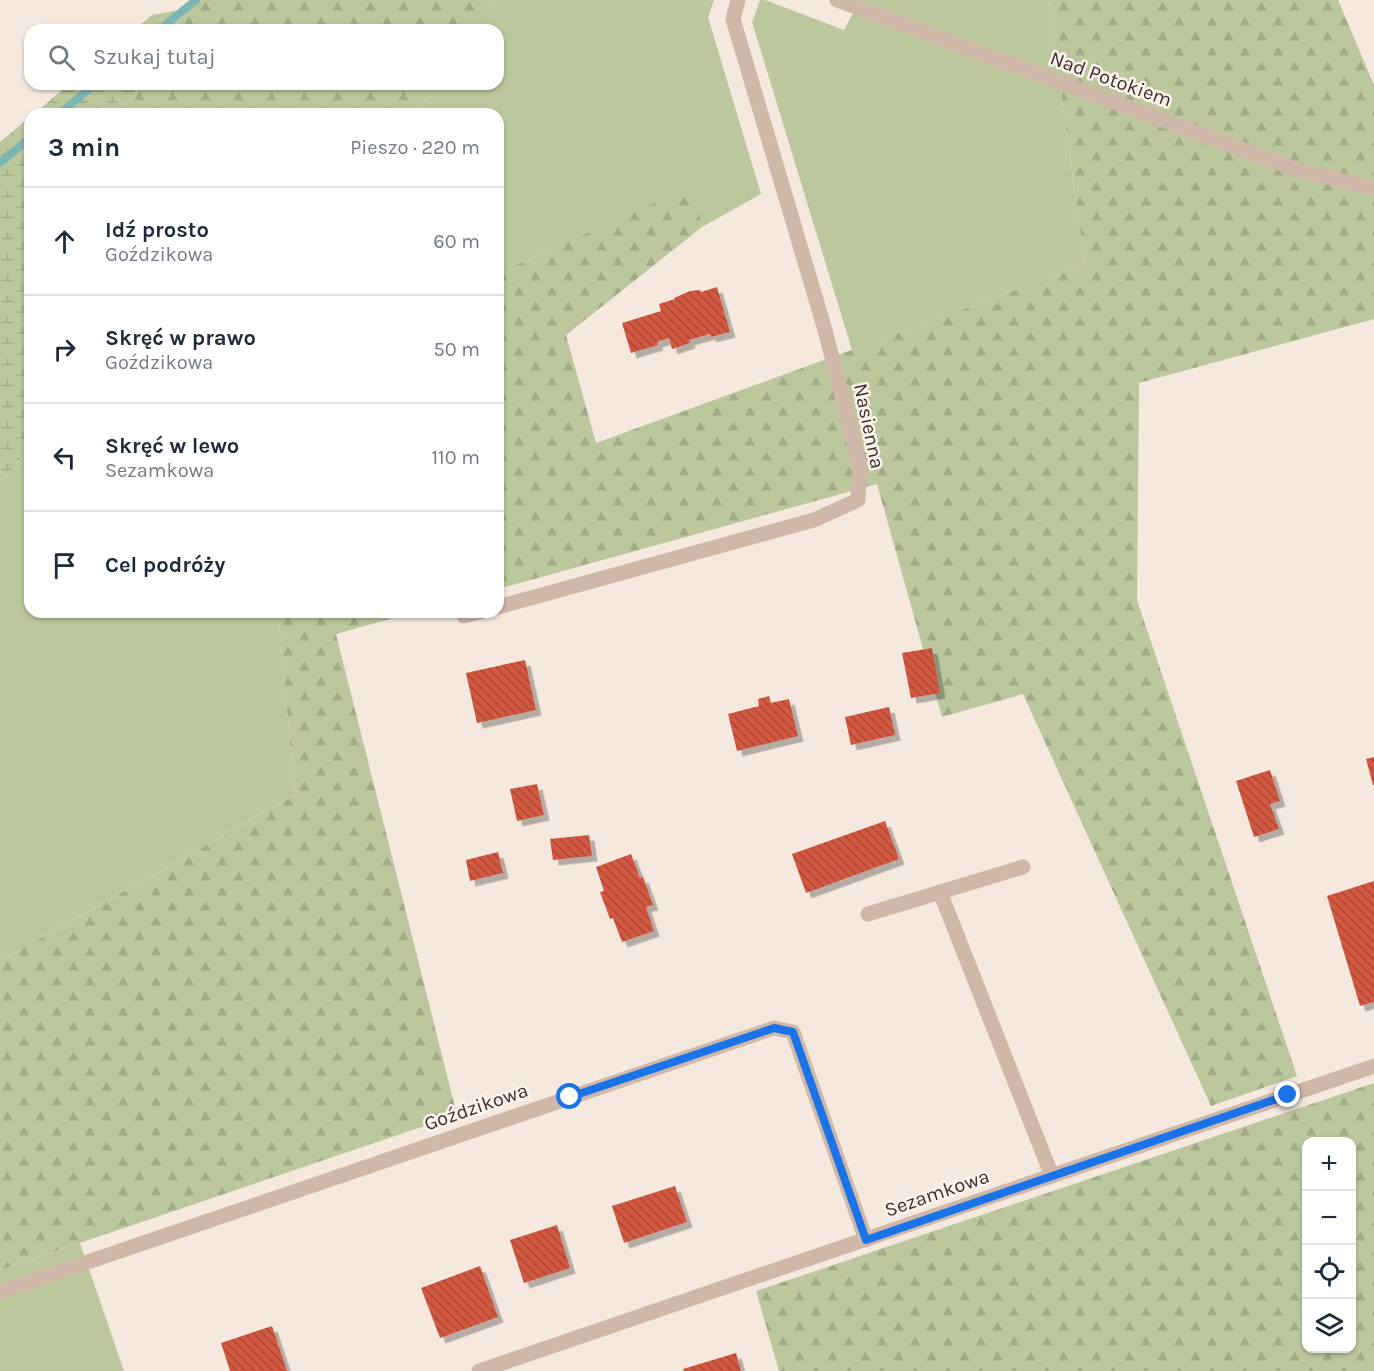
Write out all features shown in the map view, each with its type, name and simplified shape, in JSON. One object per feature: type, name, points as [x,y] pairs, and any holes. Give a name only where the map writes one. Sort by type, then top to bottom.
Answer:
[{"type":"street","name":"Nasienna","points":[[504,605],[814,520],[858,500],[860,467],[825,330],[733,19],[738,0]]},
{"type":"street","name":"Nad Potokiem","points":[[837,0],[1300,171],[1374,188]]},
{"type":"street","points":[[868,914],[1023,867]]},
{"type":"street","points":[[940,892],[1052,1176]]},
{"type":"street","name":"Goździkowa","points":[[0,1292],[774,1028],[793,1032],[866,1240]]},
{"type":"street","name":"Sezamkowa","points":[[479,1371],[1374,1066]]},
{"type":"green space","points":[[198,0],[493,0],[483,24],[178,24],[185,9]]},
{"type":"green space","points":[[493,0],[714,0],[708,17],[761,194],[702,227],[693,186],[504,270],[504,108],[419,108],[435,90],[504,90],[504,24],[483,24]]},
{"type":"green space","points":[[760,0],[844,30],[860,0],[1048,0],[1085,265],[852,350],[752,22]]},
{"type":"green space","points":[[1048,0],[1338,0],[1374,85],[1374,319],[1139,383],[1137,600],[1297,1076],[1211,1106],[1023,694],[942,717],[877,484],[504,587],[504,270],[694,185],[702,227],[566,335],[596,443],[1085,265]]},
{"type":"green space","points":[[185,9],[178,24],[141,24],[152,15]]},
{"type":"green space","points":[[62,90],[138,90],[121,108],[41,108]]},
{"type":"green space","points":[[138,90],[435,90],[419,108],[121,108]]},
{"type":"green space","points":[[24,122],[24,453],[0,482],[0,142]]},
{"type":"green space","points":[[24,453],[24,618],[279,618],[295,795],[2,960],[0,953],[0,482]]},
{"type":"green space","points":[[279,618],[393,618],[336,634],[457,1115],[0,1270],[0,953],[2,960],[295,795]]},
{"type":"green space","points":[[1374,1083],[1374,1371],[779,1371],[756,1291]]},
{"type":"green space","points":[[80,1243],[124,1371],[0,1371],[0,1270]]},
{"type":"building","points":[[717,287],[730,332],[711,337],[710,334],[689,340],[690,343],[672,349],[669,338],[657,342],[658,345],[631,353],[622,323],[661,311],[659,304],[690,291],[700,290],[701,292]]},
{"type":"building","points":[[932,648],[940,693],[911,698],[902,653]]},
{"type":"building","points":[[525,660],[536,710],[477,723],[466,673]]},
{"type":"building","points":[[769,696],[771,703],[789,699],[798,736],[737,751],[728,714],[759,706],[758,699]]},
{"type":"building","points":[[889,707],[895,735],[851,745],[845,717]]},
{"type":"building","points":[[1374,757],[1374,785],[1373,785],[1366,759]]},
{"type":"building","points":[[1270,770],[1280,801],[1270,804],[1279,829],[1254,837],[1236,781]]},
{"type":"building","points":[[537,784],[544,815],[517,821],[510,789]]},
{"type":"building","points":[[885,821],[899,859],[806,893],[792,854]]},
{"type":"building","points":[[589,835],[592,856],[553,860],[550,839]]},
{"type":"building","points":[[498,852],[503,873],[470,881],[466,860]]},
{"type":"building","points":[[631,854],[640,878],[643,877],[653,905],[646,907],[654,931],[622,942],[600,892],[604,891],[596,867]]},
{"type":"building","points":[[1374,881],[1374,1002],[1360,1006],[1327,896]]},
{"type":"building","points":[[675,1186],[687,1222],[624,1243],[612,1206]]},
{"type":"building","points":[[557,1225],[570,1268],[524,1283],[510,1240]]},
{"type":"building","points":[[480,1266],[498,1317],[440,1338],[421,1288]]},
{"type":"building","points":[[272,1326],[287,1371],[230,1371],[221,1343]]},
{"type":"building","points":[[736,1353],[741,1371],[684,1371],[683,1369]]},
{"type":"waterway","points":[[166,24],[196,0]]},
{"type":"waterway","points":[[66,108],[88,90]]},
{"type":"waterway","points":[[0,163],[24,143]]},
{"type":"route","points":[[570,1097],[774,1028],[793,1032],[866,1240],[1288,1095]]}]
